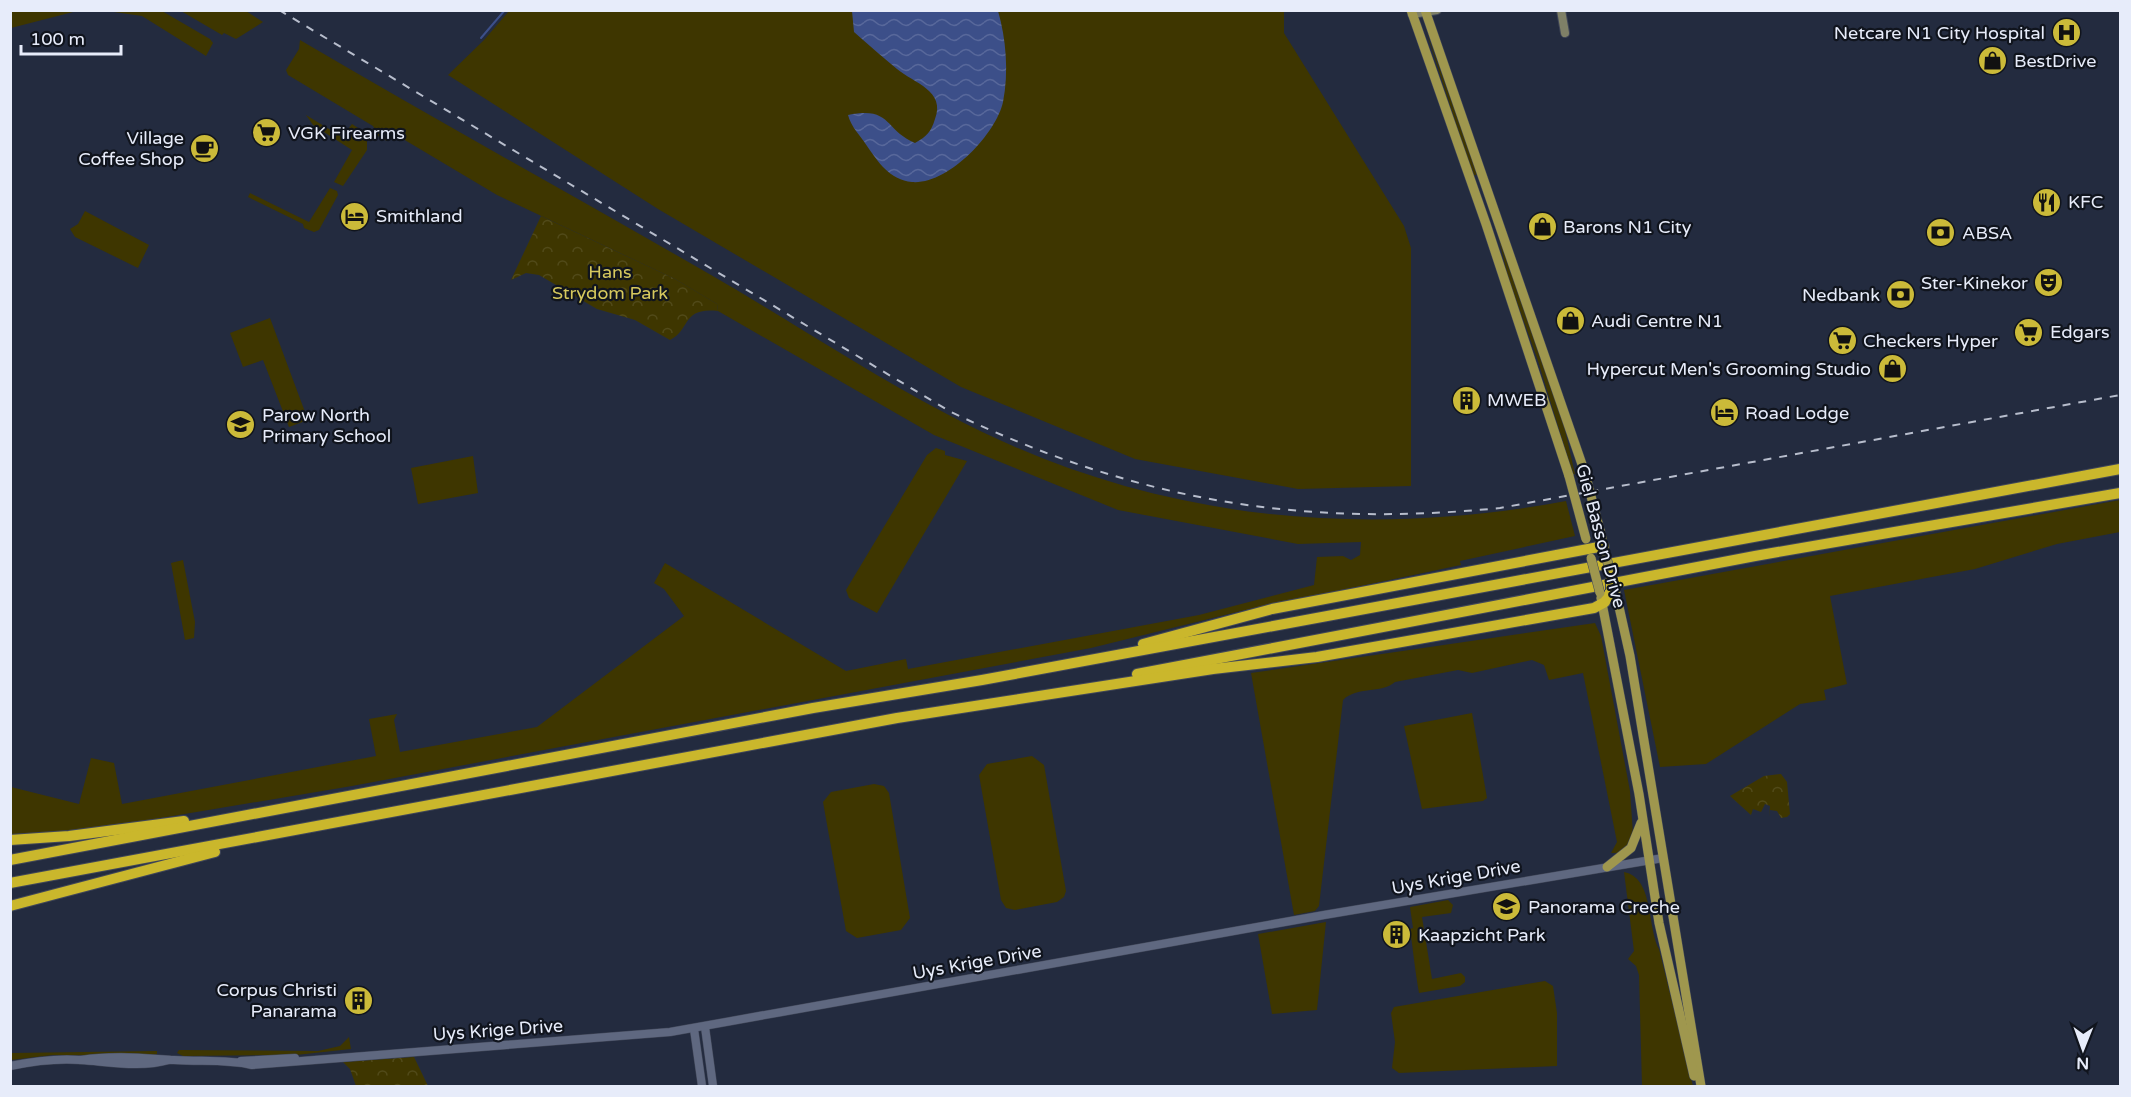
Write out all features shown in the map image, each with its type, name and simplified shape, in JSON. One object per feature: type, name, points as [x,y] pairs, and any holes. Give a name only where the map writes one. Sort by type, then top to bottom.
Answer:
[{"type":"highway","points":[[10,860],[813,708],[1088,660],[2121,469]]},
{"type":"highway","points":[[10,883],[933,712],[1755,556],[2121,494]]},
{"type":"highway","points":[[1088,660],[1272,609],[1604,546]]},
{"type":"highway","points":[[933,712],[1213,669],[1317,657],[1594,608],[1607,594],[1611,576]]},
{"type":"highway","points":[[13,840],[69,836],[303,805]]},
{"type":"highway","points":[[10,906],[297,830]]},
{"type":"main road","points":[[1412,12],[1437,10]]},
{"type":"main road","points":[[1561,10],[1565,33]]},
{"type":"main road","name":"Giel Basson Drive","points":[[1412,12],[1486,224],[1569,476],[1589,548],[1630,656],[1699,1086]]},
{"type":"main road","name":"Giel Basson Drive","points":[[1426,12],[1585,473],[1611,576]]},
{"type":"main road","name":"Giel Basson Drive","points":[[1607,594],[1659,923],[1699,1086]]},
{"type":"main road","points":[[1607,867],[1633,846],[1642,818]]},
{"type":"street","name":"Uys Krige Drive","points":[[10,1066],[47,1060],[81,1060],[102,1056],[240,1062],[283,1057],[307,1060],[694,1029],[1324,915],[1663,858]]},
{"type":"street","points":[[705,1027],[713,1086]]},
{"type":"street","points":[[694,1029],[702,1086]]},
{"type":"green space","points":[[11,10],[77,10],[77,11],[11,28]]},
{"type":"green space","points":[[107,11],[162,11],[213,43],[206,56],[142,16]]},
{"type":"green space","points":[[181,11],[246,11],[263,22],[236,39],[224,33],[222,35]]},
{"type":"green space","points":[[509,11],[1284,11],[1284,33],[1404,226],[1411,248],[1411,486],[1298,489],[1135,459],[961,387],[658,209],[448,75],[484,40]]},
{"type":"green space","points":[[1425,28],[1478,174],[1473,176]]},
{"type":"green space","points":[[300,40],[711,275],[915,397],[1019,449],[1094,477],[1170,498],[1248,511],[1326,518],[1405,519],[1485,513],[1566,501],[1575,536],[1460,561],[1461,565],[1241,611],[1091,648],[352,786],[113,826],[11,836],[11,787],[79,804],[91,758],[114,763],[122,804],[376,756],[369,719],[397,714],[394,720],[400,752],[537,727],[684,616],[664,589],[654,583],[665,563],[846,671],[906,659],[908,669],[1199,615],[1314,585],[1317,557],[1343,556],[1351,560],[1360,555],[1361,542],[1298,544],[1118,510],[934,435],[718,311],[717,304],[675,279],[497,195],[393,133],[387,141],[379,137],[373,126],[288,75],[286,70],[299,49]]},
{"type":"green space","points":[[306,115],[342,137],[352,124],[367,134],[367,150],[343,186],[334,182],[352,150],[313,125]]},
{"type":"green space","points":[[330,188],[337,191],[338,195],[319,230],[314,232],[304,228],[303,224],[248,197],[250,193],[309,222]]},
{"type":"green space","points":[[85,211],[149,245],[138,268],[75,237],[70,229],[78,224]]},
{"type":"green space","name":"Hans Strydom Park","points":[[541,216],[675,279],[717,304],[718,311],[698,312],[688,320],[677,336],[670,340],[635,320],[597,309],[539,275],[526,273],[511,280]]},
{"type":"green space","points":[[1495,223],[1563,421],[1575,474],[1573,475],[1538,361],[1508,277]]},
{"type":"green space","points":[[270,318],[308,420],[289,427],[263,360],[243,367],[230,333]]},
{"type":"green space","points":[[936,448],[945,451],[945,455],[967,461],[877,613],[849,598],[846,590],[927,455]]},
{"type":"green space","points":[[473,456],[478,493],[418,504],[411,468]]},
{"type":"green space","points":[[2120,500],[2120,532],[2057,544],[1975,569],[1830,596],[1847,684],[1824,690],[1826,700],[1800,704],[1706,764],[1660,767],[1624,590]]},
{"type":"green space","points":[[183,560],[195,622],[194,638],[185,640],[171,563]]},
{"type":"green space","points":[[1595,623],[1601,636],[1630,791],[1633,834],[1630,843],[1619,853],[1611,853],[1617,842],[1583,673],[1549,680],[1544,665],[1532,660],[1472,673],[1458,670],[1395,682],[1383,688],[1355,693],[1343,700],[1319,906],[1315,911],[1294,915],[1251,673]]},
{"type":"green space","points":[[1472,713],[1487,798],[1483,801],[1422,809],[1404,726]]},
{"type":"green space","points":[[1032,756],[1044,765],[1066,891],[1064,897],[1057,902],[1015,910],[1006,908],[1001,900],[979,775],[987,764]]},
{"type":"green space","points":[[1781,774],[1787,782],[1790,814],[1787,817],[1781,818],[1777,811],[1770,810],[1769,817],[1770,806],[1765,804],[1761,812],[1753,809],[1751,815],[1730,796],[1764,776]]},
{"type":"green space","points":[[874,784],[884,786],[889,793],[910,918],[901,930],[857,938],[846,931],[823,802],[831,792]]},
{"type":"green space","points":[[1624,872],[1634,876],[1645,893],[1693,1086],[1642,1086],[1639,975],[1636,966],[1628,959],[1634,951]]},
{"type":"green space","points":[[1448,900],[1453,905],[1451,913],[1422,917],[1432,979],[1461,973],[1465,977],[1465,982],[1460,986],[1419,993],[1410,929],[1413,928],[1410,907]]},
{"type":"green space","points":[[1326,922],[1317,1010],[1272,1014],[1258,934]]},
{"type":"green space","points":[[1545,981],[1553,986],[1557,1013],[1557,1066],[1399,1073],[1392,1068],[1395,1042],[1391,1013],[1394,1007]]},
{"type":"green space","points":[[349,1037],[351,1049],[296,1055],[183,1056],[177,1053],[179,1050],[318,1051],[340,1046]]},
{"type":"green space","points":[[157,1051],[157,1054],[151,1056],[53,1055],[11,1060],[11,1053]]},
{"type":"green space","points":[[414,1057],[428,1086],[356,1086],[350,1069],[343,1062]]},
{"type":"water","points":[[852,11],[998,11],[1005,44],[1006,68],[1005,91],[999,115],[981,142],[955,166],[940,175],[926,181],[912,182],[897,178],[880,164],[851,123],[848,115],[862,113],[880,116],[905,138],[915,143],[926,136],[930,130],[937,109],[936,101],[927,89],[897,69],[854,32]]},
{"type":"waterway","points":[[481,38],[505,10]]},
{"type":"railway","points":[[279,10],[951,412],[1019,442],[1086,467],[1152,486],[1218,500],[1286,510],[1354,514],[1426,513],[1500,508],[2120,395]]},
{"type":"place","name":"Netcare N1 City Hospital","points":[[2066,33]]},
{"type":"place","name":"BestDrive","points":[[1993,61]]},
{"type":"place","name":"VGK Firearms","points":[[267,133]]},
{"type":"place","name":"Village Coffee Shop","points":[[205,148]]},
{"type":"place","name":"KFC","points":[[2047,202]]},
{"type":"place","name":"Smithland","points":[[355,216]]},
{"type":"place","name":"Barons N1 City","points":[[1542,227]]},
{"type":"place","name":"ABSA","points":[[1941,233]]},
{"type":"place","name":"Ster-Kinekor","points":[[2049,283]]},
{"type":"place","name":"Nedbank","points":[[1901,295]]},
{"type":"place","name":"Audi Centre N1","points":[[1570,321]]},
{"type":"place","name":"Edgars","points":[[2029,332]]},
{"type":"place","name":"Checkers Hyper","points":[[1842,341]]},
{"type":"place","name":"Hypercut Men's Grooming Studio","points":[[1892,369]]},
{"type":"place","name":"MWEB","points":[[1466,400]]},
{"type":"place","name":"Road Lodge","points":[[1724,413]]},
{"type":"place","name":"Parow North Primary School","points":[[241,425]]},
{"type":"place","name":"Panorama Creche","points":[[1507,907]]},
{"type":"place","name":"Kaapzicht Park","points":[[1397,935]]},
{"type":"place","name":"Corpus Christi Panarama","points":[[358,1000]]}]
